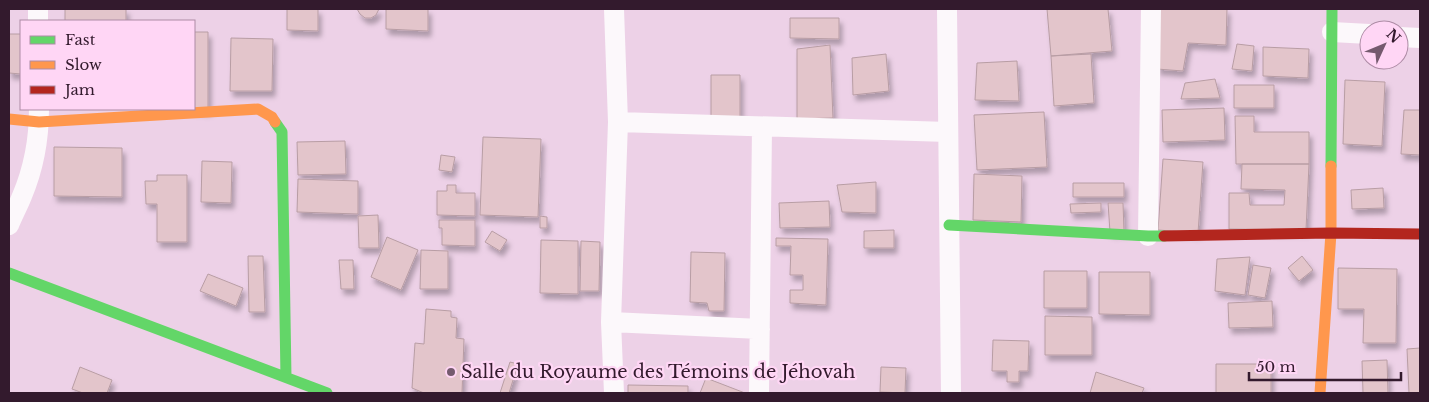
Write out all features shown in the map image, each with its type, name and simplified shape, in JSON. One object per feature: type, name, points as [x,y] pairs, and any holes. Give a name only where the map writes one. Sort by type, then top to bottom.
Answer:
[{"type":"street","points":[[614,9],[618,122],[611,322],[614,393]]},
{"type":"street","points":[[947,9],[951,393]]},
{"type":"street","points":[[1148,236],[1151,9]]},
{"type":"street","points":[[1320,393],[1331,233],[1332,9]]},
{"type":"street","points":[[1332,32],[1359,33]]},
{"type":"street","points":[[9,119],[39,115],[258,109],[272,117],[282,132],[286,377]]},
{"type":"street","points":[[9,224],[22,196],[32,167],[39,115]]},
{"type":"street","points":[[618,122],[948,132]]},
{"type":"street","points":[[759,393],[762,127]]},
{"type":"street","points":[[949,225],[1148,236],[1331,233],[1420,234]]},
{"type":"street","points":[[9,273],[327,393]]},
{"type":"street","points":[[611,322],[760,330]]},
{"type":"building","points":[[65,9],[126,9],[126,20],[65,20]]},
{"type":"building","points":[[287,9],[318,9],[318,31],[287,30]]},
{"type":"building","points":[[357,9],[379,9],[376,15],[371,18],[365,18]]},
{"type":"building","points":[[386,9],[428,9],[428,31],[386,29]]},
{"type":"building","points":[[1047,9],[1108,9],[1112,51],[1051,56]]},
{"type":"building","points":[[1160,9],[1227,9],[1226,45],[1188,43],[1183,71],[1157,69]]},
{"type":"building","points":[[790,18],[839,18],[839,39],[790,38]]},
{"type":"building","points":[[195,32],[208,32],[208,110],[195,109]]},
{"type":"building","points":[[9,34],[20,34],[20,74],[9,73]]},
{"type":"building","points":[[231,38],[273,39],[272,91],[230,91]]},
{"type":"building","points":[[1237,44],[1254,46],[1252,71],[1232,69]]},
{"type":"building","points":[[830,45],[833,118],[797,119],[797,49]]},
{"type":"building","points":[[1263,47],[1309,49],[1308,78],[1263,76]]},
{"type":"building","points":[[886,54],[889,91],[853,95],[852,58]]},
{"type":"building","points":[[1091,54],[1094,103],[1054,106],[1051,56]]},
{"type":"building","points":[[1017,61],[1019,101],[975,100],[977,63]]},
{"type":"building","points":[[711,75],[740,75],[740,118],[711,118]]},
{"type":"building","points":[[1215,79],[1220,98],[1181,99],[1185,83]]},
{"type":"building","points":[[1345,80],[1385,82],[1382,146],[1343,144]]},
{"type":"building","points":[[1234,85],[1274,85],[1274,108],[1234,108]]},
{"type":"building","points":[[1224,108],[1225,140],[1163,142],[1162,110]]},
{"type":"building","points":[[1404,110],[1420,110],[1420,155],[1401,154]]},
{"type":"building","points":[[1044,112],[1047,167],[977,170],[974,115]]},
{"type":"building","points":[[1235,116],[1254,116],[1254,132],[1309,132],[1309,164],[1236,164]]},
{"type":"building","points":[[483,137],[541,139],[538,217],[480,215]]},
{"type":"building","points":[[345,141],[346,174],[298,175],[297,142]]},
{"type":"building","points":[[54,147],[122,148],[122,197],[54,196]]},
{"type":"building","points":[[441,155],[455,157],[452,172],[439,170]]},
{"type":"building","points":[[1163,159],[1203,162],[1198,233],[1158,230]]},
{"type":"building","points":[[202,161],[232,162],[231,203],[201,202]]},
{"type":"building","points":[[1242,164],[1309,164],[1306,230],[1229,229],[1229,193],[1249,193],[1250,205],[1284,205],[1285,190],[1241,189]]},
{"type":"building","points":[[974,174],[1022,176],[1021,222],[973,220]]},
{"type":"building","points":[[157,175],[187,175],[187,242],[157,242],[157,204],[146,204],[145,181],[157,181]]},
{"type":"building","points":[[298,179],[358,181],[358,214],[297,212]]},
{"type":"building","points":[[876,182],[876,213],[842,212],[837,185]]},
{"type":"building","points":[[1073,183],[1124,183],[1124,197],[1073,197]]},
{"type":"building","points":[[447,185],[456,185],[456,193],[475,193],[475,216],[437,215],[437,191],[447,191]]},
{"type":"building","points":[[1383,188],[1384,208],[1352,209],[1351,190]]},
{"type":"building","points":[[829,201],[830,227],[780,228],[779,203]]},
{"type":"building","points":[[1101,203],[1101,212],[1071,213],[1070,204]]},
{"type":"building","points":[[1108,203],[1123,203],[1124,231],[1110,232]]},
{"type":"building","points":[[378,215],[379,248],[359,248],[358,216]]},
{"type":"building","points":[[540,216],[547,217],[547,228],[540,228]]},
{"type":"building","points":[[439,220],[475,220],[475,246],[442,245],[442,228],[439,228]]},
{"type":"building","points":[[894,230],[894,248],[864,248],[864,231]]},
{"type":"building","points":[[492,231],[507,240],[500,251],[485,242]]},
{"type":"building","points":[[387,237],[418,250],[401,290],[371,277]]},
{"type":"building","points":[[776,238],[828,239],[826,305],[790,303],[790,290],[803,290],[803,275],[790,275],[791,246],[776,246]]},
{"type":"building","points":[[541,240],[578,241],[578,294],[540,293]]},
{"type":"building","points":[[581,241],[600,242],[599,291],[580,291]]},
{"type":"building","points":[[421,250],[448,251],[448,289],[420,289]]},
{"type":"building","points":[[691,252],[725,253],[724,311],[709,311],[707,303],[690,302]]},
{"type":"building","points":[[248,256],[263,256],[265,312],[249,312]]},
{"type":"building","points":[[1302,256],[1313,270],[1299,281],[1288,268]]},
{"type":"building","points":[[1250,257],[1245,295],[1215,291],[1217,259]]},
{"type":"building","points":[[339,260],[353,260],[354,289],[341,289]]},
{"type":"building","points":[[1253,265],[1271,268],[1265,298],[1248,295]]},
{"type":"building","points":[[1338,268],[1397,269],[1396,343],[1363,343],[1364,309],[1338,309]]},
{"type":"building","points":[[1044,271],[1087,271],[1087,308],[1044,308]]},
{"type":"building","points":[[1099,272],[1150,272],[1150,315],[1099,314]]},
{"type":"building","points":[[208,274],[243,288],[236,306],[200,291]]},
{"type":"building","points":[[1272,301],[1273,327],[1229,328],[1228,303]]},
{"type":"building","points":[[426,309],[451,311],[451,317],[457,318],[456,338],[464,339],[462,393],[424,393],[412,388],[415,343],[424,344]]},
{"type":"building","points":[[1045,316],[1092,317],[1092,355],[1045,355]]},
{"type":"building","points":[[993,340],[1029,341],[1028,371],[1019,371],[1019,382],[1007,382],[1007,371],[992,371]]},
{"type":"building","points":[[1420,348],[1420,393],[1409,393],[1407,349]]},
{"type":"building","points":[[1387,360],[1388,393],[1363,393],[1362,361]]},
{"type":"building","points":[[510,362],[518,364],[509,393],[500,393]]},
{"type":"building","points":[[1216,364],[1271,364],[1271,393],[1216,393]]},
{"type":"building","points":[[80,367],[112,380],[107,393],[83,393],[72,389]]},
{"type":"building","points":[[881,367],[906,368],[905,393],[880,392]]},
{"type":"building","points":[[1096,372],[1144,388],[1142,393],[1090,393]]},
{"type":"building","points":[[706,378],[745,393],[700,393]]},
{"type":"building","points":[[628,385],[688,386],[688,393],[628,393]]},
{"type":"traffic: fast","points":[[1331,166],[1332,9]]},
{"type":"traffic: fast","points":[[275,122],[282,132],[286,377]]},
{"type":"traffic: fast","points":[[949,225],[1164,236]]},
{"type":"traffic: fast","points":[[9,273],[327,393]]},
{"type":"traffic: slow","points":[[9,119],[39,122],[258,109],[272,117],[275,122]]},
{"type":"traffic: slow","points":[[1320,393],[1331,233],[1331,166]]},
{"type":"traffic: jam","points":[[1164,236],[1331,233],[1420,234]]},
{"type":"place","name":"Salle du Royaume des Témoins de Jéhovah","points":[[451,372]]}]
